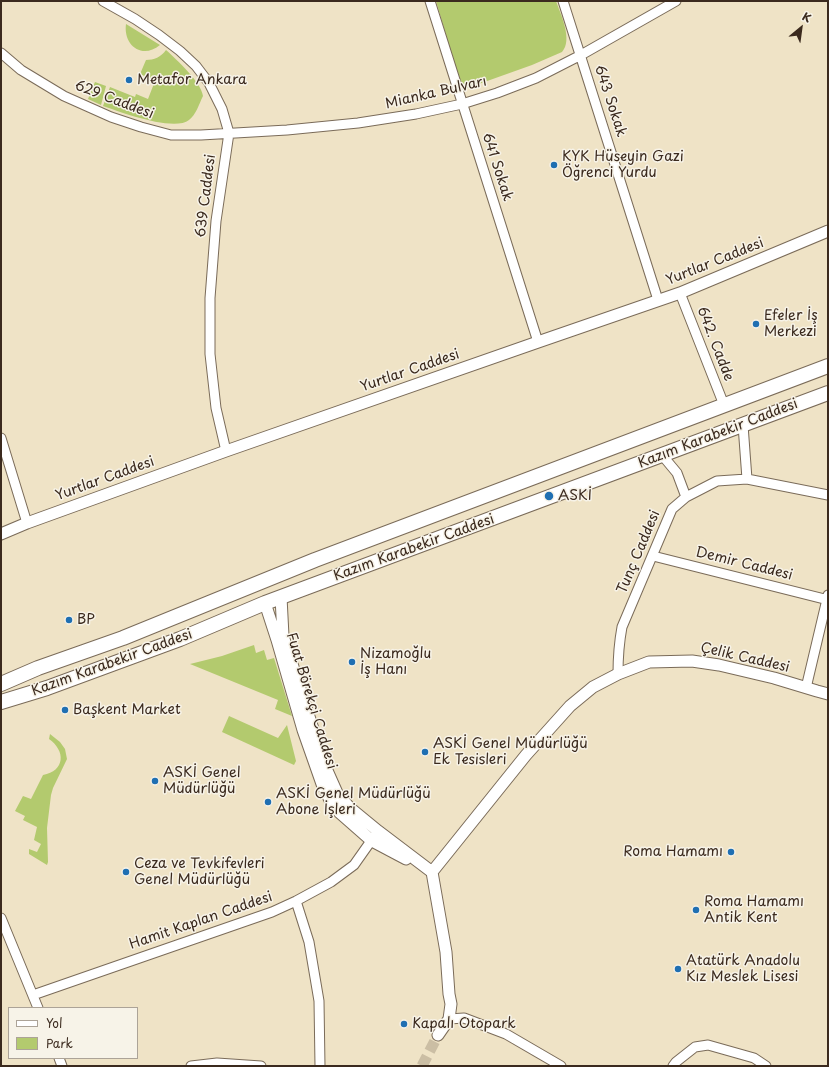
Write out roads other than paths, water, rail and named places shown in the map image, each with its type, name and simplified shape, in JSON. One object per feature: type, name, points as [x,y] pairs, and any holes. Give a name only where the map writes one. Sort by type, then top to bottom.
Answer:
[{"type":"main road","name":"Kazım Karabekir Caddesi","points":[[1,680],[123,638],[315,560],[828,366]]},
{"type":"main road","name":"Kazım Karabekir Caddesi","points":[[1,702],[47,688],[180,639],[265,603],[828,393]]},
{"type":"main road","name":"Kazım Karabekir Caddesi","points":[[1,684],[38,668]]},
{"type":"main road","points":[[1,710],[47,688]]},
{"type":"street","name":"639 Caddesi","points":[[103,1],[159,35],[180,51],[196,66],[209,83],[222,109],[229,133],[216,222],[210,298],[210,354],[216,408],[226,451]]},
{"type":"street","name":"641 Sokak","points":[[430,1],[538,342]]},
{"type":"street","name":"643 Sokak","points":[[563,1],[658,300]]},
{"type":"street","name":"Mianka Bulvarı","points":[[229,133],[287,130],[358,123],[416,114],[462,104],[497,93],[536,78],[581,55],[676,1]]},
{"type":"street","name":"629 Caddesi","points":[[1,53],[21,70],[64,96],[111,117],[140,127],[171,135],[202,136],[229,133]]},
{"type":"street","name":"Yurtlar Caddesi","points":[[1,534],[27,523],[226,451],[680,293],[828,231]]},
{"type":"street","name":"642. Cadde","points":[[680,293],[724,405]]},
{"type":"street","points":[[743,425],[746,479]]},
{"type":"street","points":[[1,438],[5,466],[27,523]]},
{"type":"street","points":[[662,456],[677,474],[686,497]]},
{"type":"street","name":"Tunç Caddesi","points":[[618,674],[618,653],[622,627],[672,509],[686,497],[717,482],[746,479],[828,495]]},
{"type":"street","name":"Demir Caddesi","points":[[652,556],[828,598]]},
{"type":"street","name":"Fuat Börekçi Caddesi","points":[[281,597],[283,636],[325,766],[337,793],[350,808],[432,872]]},
{"type":"street","points":[[806,688],[828,598]]},
{"type":"street","name":"Fuat Börekçi Caddesi","points":[[265,603],[306,737],[322,784],[330,800],[339,812],[372,841],[432,872]]},
{"type":"street","name":"Çelik Caddesi","points":[[432,872],[526,755],[570,706],[593,687],[618,674],[649,662],[692,661],[719,664],[828,694]]},
{"type":"street","name":"Hamit Kaplan Caddesi","points":[[33,995],[272,912],[296,901],[331,882],[354,865],[378,831]]},
{"type":"street","points":[[432,872],[446,952],[451,1004],[449,1019],[438,1035]]},
{"type":"street","points":[[296,901],[309,942],[319,1002],[320,1066]]},
{"type":"street","points":[[1,918],[5,939],[38,1007]]},
{"type":"street","points":[[449,1019],[464,1018],[506,1034],[541,1054],[545,1062],[561,1066]]},
{"type":"street","points":[[677,1065],[695,1047],[708,1045],[754,1058],[766,1066]]},
{"type":"street","points":[[191,1066],[217,1063],[261,1066]]},
{"type":"tunnel","points":[[422,1066],[438,1035]]},
{"type":"place","name":"Metafor Ankara","points":[[129,80]]},
{"type":"place","name":"KYK Hüseyin Gazi Öğrenci Yurdu","points":[[554,165]]},
{"type":"place","name":"Efeler İş Merkezi","points":[[756,324]]},
{"type":"place","name":"ASKİ","points":[[549,496]]},
{"type":"place","name":"BP","points":[[69,620]]},
{"type":"place","name":"Nizamoğlu İş Hanı","points":[[352,662]]},
{"type":"place","name":"Başkent Market","points":[[65,710]]},
{"type":"place","name":"ASKİ Genel Müdürlüğü Ek Tesisleri","points":[[425,752]]},
{"type":"place","name":"ASKİ Genel Müdürlüğü","points":[[155,781]]},
{"type":"place","name":"ASKİ Genel Müdürlüğü Abone İşleri","points":[[268,802]]},
{"type":"place","name":"Roma Hamamı","points":[[731,852]]},
{"type":"place","name":"Ceza ve Tevkifevleri Genel Müdürlüğü","points":[[126,872]]},
{"type":"place","name":"Roma Hamamı Antik Kent","points":[[696,910]]},
{"type":"place","name":"Atatürk Anadolu Kız Meslek Lisesi","points":[[678,969]]},
{"type":"place","name":"Kapalı Otopark","points":[[404,1024]]}]
